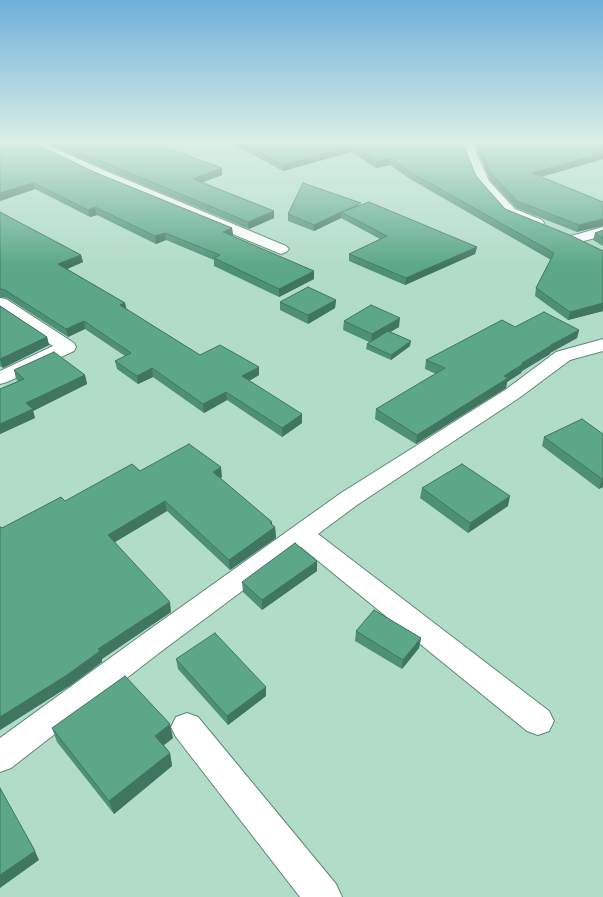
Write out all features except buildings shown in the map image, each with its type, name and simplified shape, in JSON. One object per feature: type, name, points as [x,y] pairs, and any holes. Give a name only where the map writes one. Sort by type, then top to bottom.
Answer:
[{"type":"street","points":[[125,184],[281,249]]},
{"type":"street","points":[[485,184],[510,212],[547,227]]},
{"type":"street","points":[[576,239],[603,231]]},
{"type":"street","points":[[561,233],[592,247]]},
{"type":"street","points":[[0,303],[67,347],[0,378]]},
{"type":"street","points":[[0,757],[149,645],[349,499],[512,394],[563,356],[603,345]]},
{"type":"street","points":[[301,534],[538,721]]},
{"type":"street","points":[[187,727],[323,897]]}]
